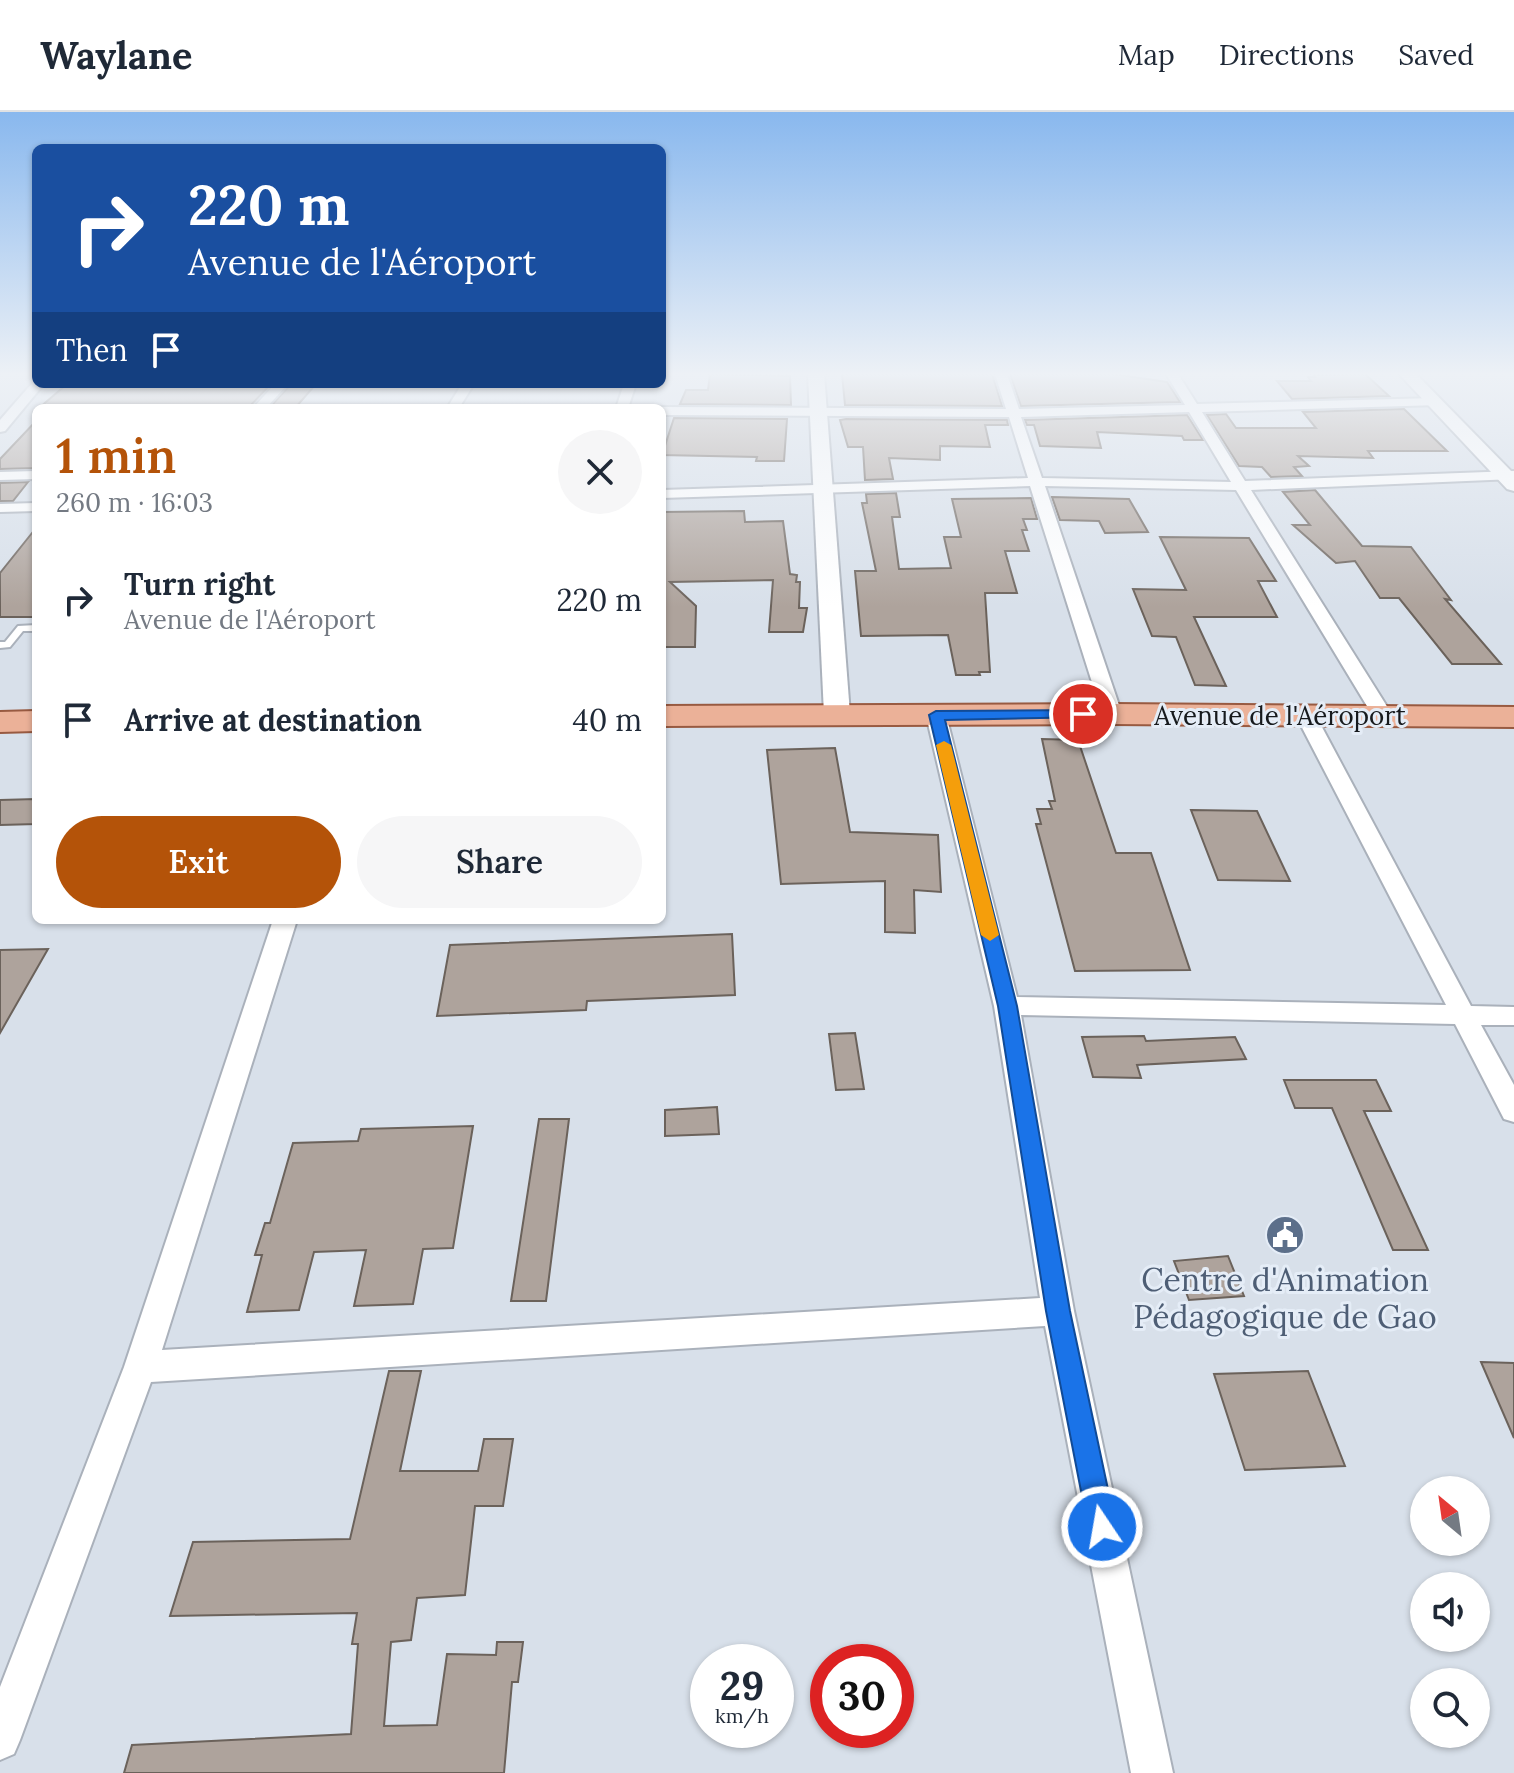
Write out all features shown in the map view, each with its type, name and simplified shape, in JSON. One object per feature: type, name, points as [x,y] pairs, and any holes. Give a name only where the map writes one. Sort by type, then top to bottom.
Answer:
[{"type":"main road","name":"Avenue de l'Aéroport","points":[[666,716],[1112,714],[1514,717]]},
{"type":"main road","points":[[0,722],[32,721]]},
{"type":"street","points":[[821,452],[837,714]]},
{"type":"street","points":[[1025,452],[1112,714]]},
{"type":"street","points":[[1219,452],[1383,716]]},
{"type":"street","points":[[1484,452],[1510,478]]},
{"type":"street","points":[[0,476],[32,475]]},
{"type":"street","points":[[666,494],[1035,482],[1239,486],[1510,478]]},
{"type":"street","points":[[0,508],[32,507]]},
{"type":"street","points":[[936,715],[1007,1006],[1058,1311],[1152,1773]]},
{"type":"street","points":[[1306,716],[1514,1111]]},
{"type":"street","points":[[0,1740],[140,1367],[284,924]]},
{"type":"street","points":[[1007,1006],[1514,1016]]},
{"type":"street","points":[[140,1367],[1058,1311]]},
{"type":"lane","points":[[0,645],[7,645],[21,628],[32,628]]},
{"type":"building","points":[[7,452],[32,452],[32,468],[0,469],[0,459]]},
{"type":"building","points":[[666,452],[785,452],[784,461],[756,461],[757,457],[666,455]]},
{"type":"building","points":[[863,452],[940,452],[940,460],[889,458],[893,479],[865,480]]},
{"type":"building","points":[[1230,452],[1368,452],[1373,458],[1298,456],[1309,466],[1294,467],[1302,476],[1271,477],[1262,467],[1239,466]]},
{"type":"building","points":[[28,482],[13,501],[0,501],[0,483]]},
{"type":"building","points":[[1315,490],[1362,546],[1411,547],[1451,600],[1445,599],[1501,664],[1452,664],[1399,598],[1380,598],[1355,561],[1336,563],[1293,525],[1310,525],[1283,492]]},
{"type":"building","points":[[896,493],[900,517],[892,517],[899,569],[951,568],[944,537],[961,537],[952,499],[1031,498],[1037,519],[1023,519],[1027,530],[1022,530],[1029,551],[1005,551],[1017,593],[985,593],[990,672],[956,675],[948,635],[861,636],[855,571],[876,571],[862,503],[867,503],[866,494]]},
{"type":"building","points":[[1052,497],[1129,499],[1148,532],[1105,533],[1099,521],[1060,520]]},
{"type":"building","points":[[744,511],[745,522],[783,521],[790,574],[797,575],[796,582],[800,582],[799,608],[807,608],[803,632],[769,632],[773,580],[670,582],[696,606],[695,647],[666,647],[666,512]]},
{"type":"building","points":[[32,533],[32,617],[0,617],[0,573]]},
{"type":"building","points":[[1160,537],[1249,538],[1276,581],[1258,581],[1277,617],[1194,617],[1226,686],[1195,685],[1176,637],[1152,636],[1133,589],[1186,590]]},
{"type":"building","points":[[1042,739],[1078,740],[1116,853],[1151,853],[1190,970],[1075,971],[1036,824],[1041,824],[1037,809],[1052,809],[1049,801],[1055,801]]},
{"type":"building","points":[[835,748],[850,832],[938,835],[941,892],[914,890],[915,933],[885,932],[885,881],[781,884],[767,750]]},
{"type":"building","points":[[32,799],[32,824],[0,825],[0,800]]},
{"type":"building","points":[[1191,810],[1257,811],[1290,881],[1218,880]]},
{"type":"building","points":[[732,934],[735,995],[587,1001],[586,1010],[437,1016],[450,945]]},
{"type":"building","points":[[48,949],[0,1033],[0,950]]},
{"type":"building","points":[[855,1033],[864,1089],[836,1090],[829,1034]]},
{"type":"building","points":[[1144,1036],[1146,1041],[1235,1037],[1246,1059],[1137,1065],[1141,1078],[1093,1077],[1082,1037]]},
{"type":"building","points":[[1284,1080],[1376,1080],[1391,1111],[1364,1111],[1428,1250],[1393,1250],[1332,1108],[1295,1108]]},
{"type":"building","points":[[717,1107],[719,1134],[665,1136],[665,1110]]},
{"type":"building","points":[[539,1119],[569,1119],[546,1301],[511,1301]]},
{"type":"building","points":[[473,1126],[453,1248],[423,1249],[413,1304],[354,1306],[366,1250],[314,1252],[299,1310],[247,1312],[262,1255],[255,1255],[265,1223],[270,1223],[293,1143],[358,1141],[361,1129]]},
{"type":"building","points":[[1228,1256],[1244,1296],[1189,1300],[1174,1261]]},
{"type":"building","points":[[1481,1362],[1514,1363],[1514,1438]]},
{"type":"building","points":[[389,1371],[421,1371],[400,1471],[478,1471],[484,1439],[513,1439],[503,1506],[475,1506],[465,1595],[417,1598],[411,1640],[391,1642],[384,1726],[437,1725],[447,1654],[496,1655],[497,1642],[523,1642],[518,1682],[512,1682],[504,1773],[124,1773],[132,1745],[351,1734],[358,1644],[352,1644],[357,1613],[170,1616],[193,1542],[350,1539]]},
{"type":"building","points":[[1308,1371],[1345,1466],[1245,1470],[1214,1374]]},
{"type":"slow traffic","points":[[944,745],[990,935]]},
{"type":"place","name":"Centre d'Animation Pédagogique de Gao","points":[[1285,1235]]},
{"type":"route","points":[[1083,714],[936,715],[1007,1006],[1058,1311],[1102,1527]]}]
